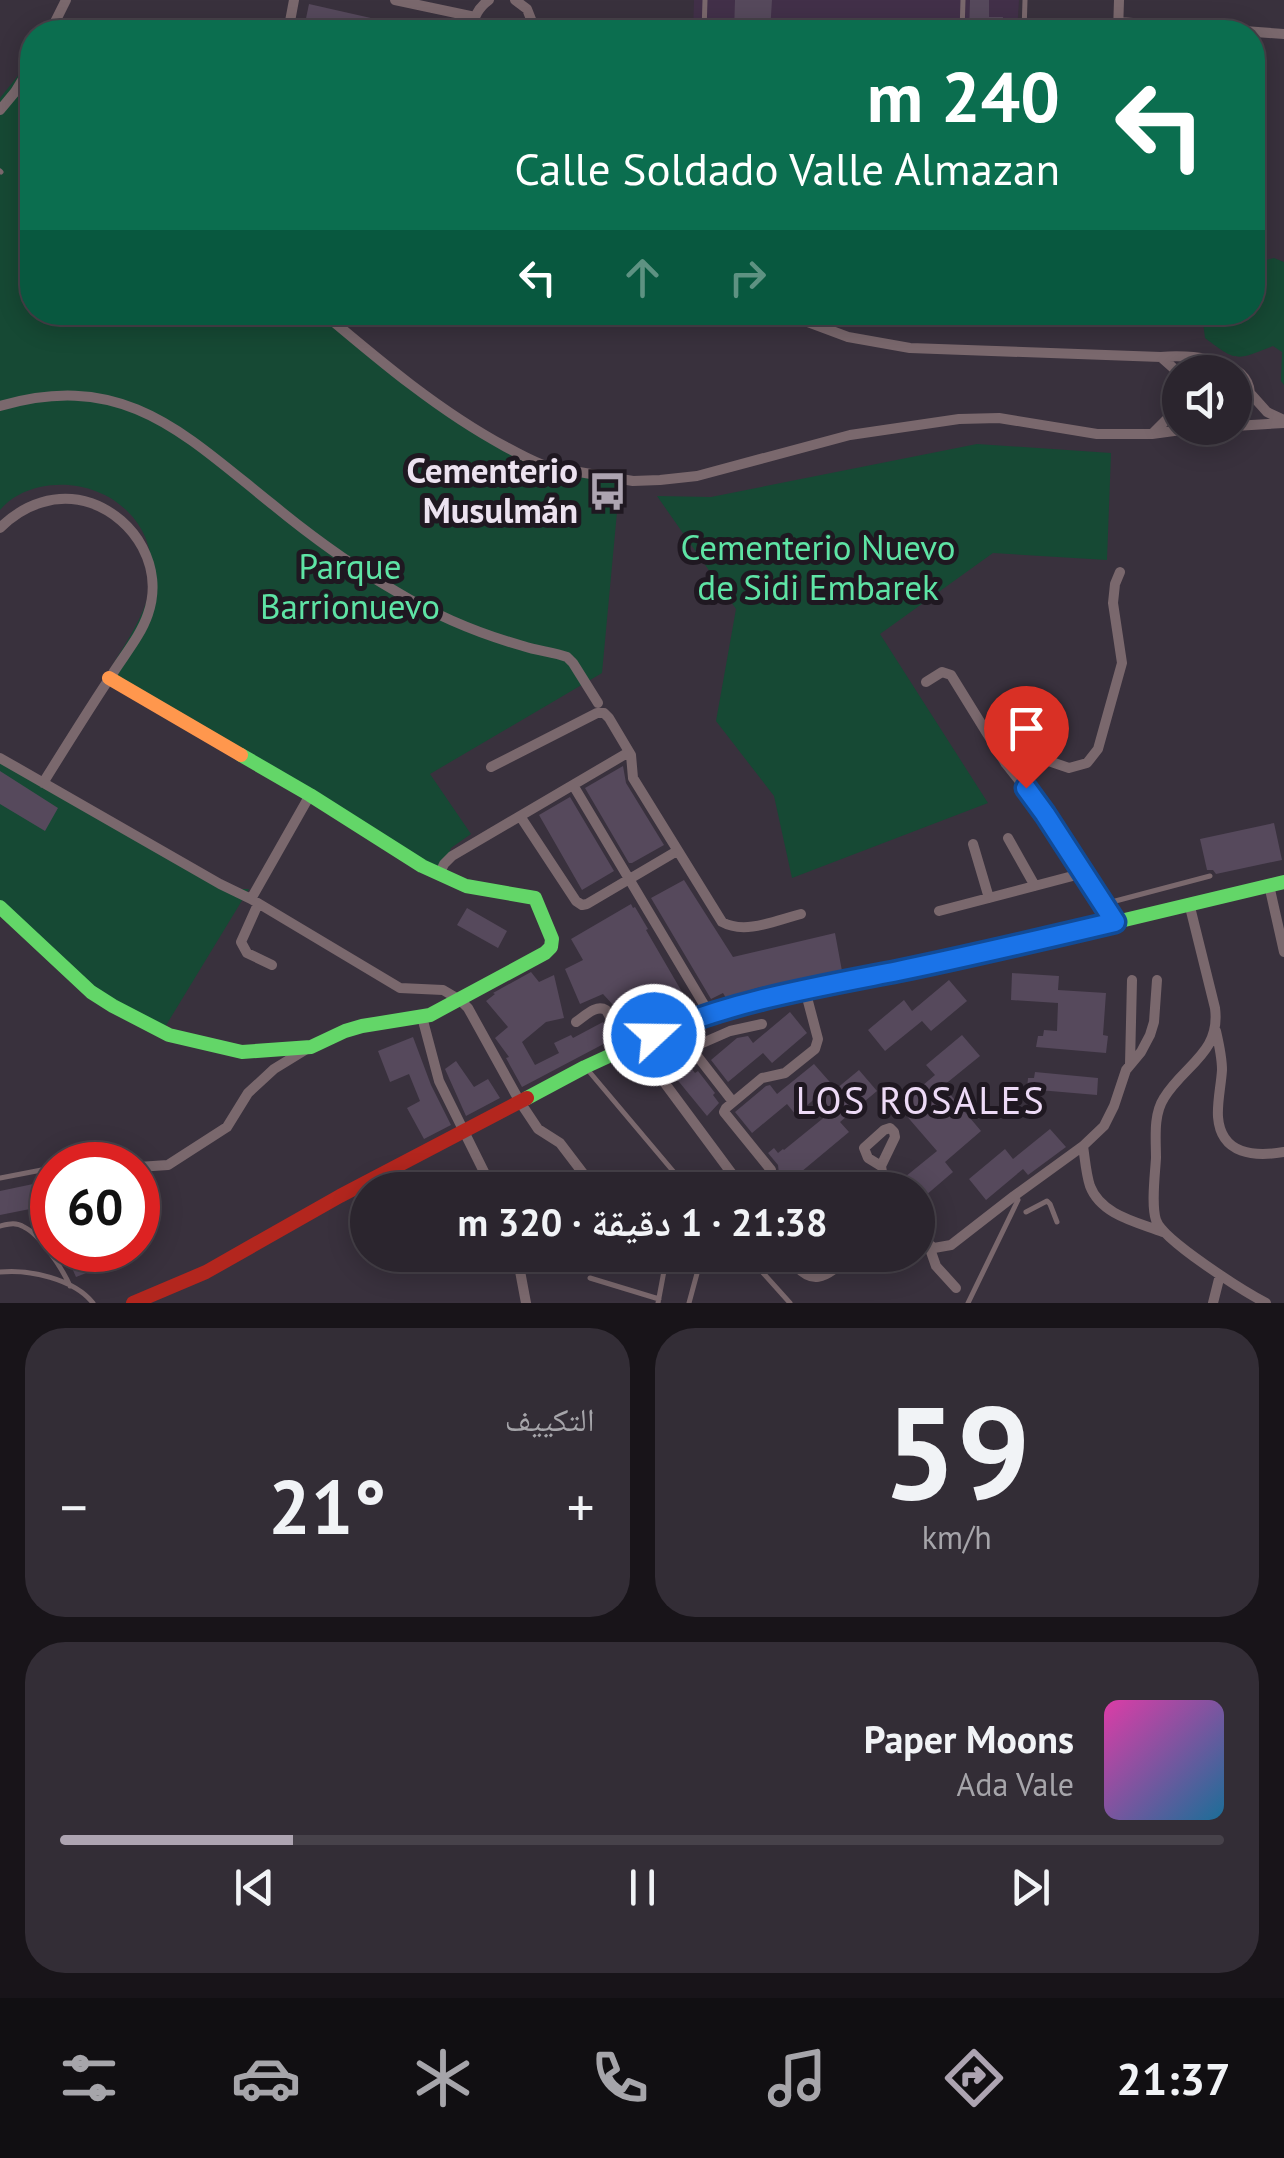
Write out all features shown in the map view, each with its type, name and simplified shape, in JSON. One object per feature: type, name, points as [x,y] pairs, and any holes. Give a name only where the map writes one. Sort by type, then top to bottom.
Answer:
[{"type":"main road","points":[[0,907],[91,992],[112,1006],[169,1035],[242,1052],[310,1047],[345,1030],[422,1017],[460,1000],[551,947],[552,939],[539,903],[532,897],[466,886],[439,874],[109,678]]},
{"type":"main road","points":[[133,1303],[206,1272],[340,1196],[585,1067],[674,1026],[805,990],[1277,883]]},
{"type":"street","points":[[395,0],[460,14],[481,7]]},
{"type":"street","points":[[459,20],[460,14]]},
{"type":"street","points":[[0,110],[20,85]]},
{"type":"street","points":[[337,325],[467,426],[536,463],[633,482],[697,476],[850,434],[959,419],[998,418],[1097,434],[1162,433]]},
{"type":"street","points":[[816,325],[848,337],[910,348],[1161,357]]},
{"type":"street","points":[[1252,394],[1267,412],[1284,422]]},
{"type":"street","points":[[0,406],[48,396],[82,396],[127,405],[159,418],[190,438],[331,552],[394,590],[504,640],[568,657],[598,703]]},
{"type":"street","points":[[1252,423],[1284,422]]},
{"type":"street","points":[[1152,434],[1162,424]]},
{"type":"street","points":[[0,528],[8,519],[43,502],[68,499],[100,507],[136,537],[152,571],[151,604],[143,626],[42,783]]},
{"type":"street","points":[[1002,757],[1025,753],[1063,768],[1075,768],[1087,763],[1098,749],[1122,663],[1112,604],[1120,572]]},
{"type":"street","points":[[926,682],[942,672],[951,675],[1115,922]]},
{"type":"street","points":[[491,767],[600,713],[607,715],[629,752],[633,778],[718,917],[727,925],[744,928],[801,914]]},
{"type":"street","points":[[439,874],[452,856],[629,752]]},
{"type":"street","points":[[0,758],[400,988],[444,990],[460,1000],[538,1130],[560,1143],[582,1172]]},
{"type":"street","points":[[572,785],[709,1014]]},
{"type":"street","points":[[272,965],[247,953],[242,937],[254,902],[310,796]]},
{"type":"street","points":[[520,816],[578,904],[587,904],[677,850]]},
{"type":"street","points":[[1008,838],[1035,886]]},
{"type":"street","points":[[973,844],[989,898]]},
{"type":"street","points":[[939,911],[1084,873]]},
{"type":"street","points":[[1277,883],[1284,952]]},
{"type":"street","points":[[1189,903],[1215,1008],[1221,1058],[1218,1116],[1222,1133],[1233,1147],[1248,1154],[1284,1152]]},
{"type":"street","points":[[1130,1064],[1132,980]]},
{"type":"street","points":[[935,1247],[956,1242],[1096,1134],[1110,1116],[1122,1078],[1152,1029],[1157,980]]},
{"type":"street","points":[[770,1170],[724,1110],[762,1078],[785,1073],[815,1048],[818,1039],[805,990]]},
{"type":"street","points":[[576,1022],[596,1008],[606,1010],[730,1172]]},
{"type":"street","points":[[422,1017],[439,1082],[481,1172]]},
{"type":"street","points":[[690,1048],[730,1031],[762,1024]]},
{"type":"street","points":[[674,1026],[733,1102]]},
{"type":"street","points":[[1163,1232],[1154,1214],[1158,1111],[1166,1094],[1205,1052],[1216,1029]]},
{"type":"street","points":[[160,1166],[168,1165],[228,1127],[248,1093],[274,1069],[310,1047]]},
{"type":"street","points":[[1082,1146],[1090,1184],[1102,1204],[1116,1214],[1163,1232],[1220,1275],[1266,1303]]},
{"type":"street","points":[[881,1166],[882,1172]]},
{"type":"street","points":[[935,1264],[956,1288]]},
{"type":"street","points":[[520,1272],[526,1303]]},
{"type":"street","points":[[805,1272],[817,1277],[832,1272]]},
{"type":"street","points":[[1213,1303],[1220,1275]]},
{"type":"lane","points":[[1104,904],[1210,876]]},
{"type":"lane","points":[[585,1067],[670,1172]]},
{"type":"lane","points":[[0,1178],[30,1172]]},
{"type":"lane","points":[[968,1303],[1018,1200]]},
{"type":"lane","points":[[1026,1212],[1047,1201],[1056,1222]]},
{"type":"lane","points":[[0,1226],[14,1224],[30,1230],[70,1286]]},
{"type":"lane","points":[[0,1272],[36,1273],[70,1286],[93,1303]]},
{"type":"lane","points":[[590,1278],[658,1301],[664,1272]]},
{"type":"lane","points":[[690,1303],[698,1272]]},
{"type":"lane","points":[[762,1272],[790,1303]]},
{"type":"shaded area","points":[[694,0],[1019,0],[1018,20],[693,20]]},
{"type":"green space","name":"Parque Barrionuevo","points":[[20,73],[20,325],[337,325],[409,384],[517,455],[620,480],[602,673],[430,774],[471,834],[451,848],[442,872],[108,673],[140,617],[151,581],[151,558],[145,537],[121,505],[83,487],[62,485],[23,493],[0,510],[0,98]]},
{"type":"green space","points":[[1274,258],[1284,262],[1284,385],[1282,352],[1273,346],[1247,355],[1231,355],[1205,338],[1203,325],[1265,325],[1265,260]]},
{"type":"green space","name":"Cementerio Nuevo de Sidi Embarek","points":[[977,444],[1111,453],[1107,560],[993,553],[880,634],[988,803],[792,878],[774,796],[716,721],[736,609],[657,496],[711,497]]},
{"type":"green space","points":[[0,756],[235,889],[249,889],[162,1032],[131,1019],[0,909]]},
{"type":"building","points":[[735,0],[772,0],[771,20],[734,20]]},
{"type":"building","points":[[970,0],[989,0],[989,17],[1003,17],[1003,20],[969,20]]},
{"type":"building","points":[[309,4],[380,20],[306,20]]},
{"type":"building","points":[[623,766],[626,783],[664,845],[632,863],[585,788]]},
{"type":"building","points":[[0,771],[58,808],[45,831],[0,804]]},
{"type":"building","points":[[570,797],[614,871],[582,890],[539,815]]},
{"type":"building","points":[[1274,823],[1282,860],[1216,874],[1207,870],[1200,839]]},
{"type":"building","points":[[684,880],[733,957],[835,933],[842,971],[726,998],[723,993],[711,999],[651,898]]},
{"type":"building","points":[[631,904],[689,1004],[673,1014],[670,1008],[629,1032],[617,1011],[626,1003],[614,1006],[603,994],[580,1004],[565,969],[583,960],[571,939]]},
{"type":"building","points":[[467,908],[507,931],[498,948],[457,925]]},
{"type":"building","points":[[531,972],[539,982],[554,975],[564,1018],[546,1022],[522,1042],[535,1065],[559,1053],[554,1043],[603,1022],[613,1039],[522,1087],[506,1058],[509,1057],[495,1038],[508,1027],[486,1001]]},
{"type":"building","points":[[1012,973],[1059,976],[1058,990],[1106,993],[1106,1053],[1036,1047],[1044,1030],[1057,1031],[1058,1003],[1011,1000]]},
{"type":"building","points":[[949,980],[967,1001],[931,1031],[922,1021],[885,1051],[868,1030],[904,1000],[912,1011]]},
{"type":"building","points":[[790,1012],[807,1033],[772,1063],[763,1053],[728,1082],[711,1060],[737,1038],[748,1036],[753,1043]]},
{"type":"building","points":[[962,1035],[980,1056],[943,1086],[981,1131],[945,1162],[953,1172],[935,1187],[935,1172],[911,1172],[937,1151],[898,1106],[935,1075],[926,1065]]},
{"type":"building","points":[[413,1037],[451,1125],[424,1139],[407,1108],[420,1101],[409,1074],[390,1082],[378,1051]]},
{"type":"building","points":[[677,1050],[715,1093],[719,1103],[707,1116],[666,1066],[672,1062],[668,1057]]},
{"type":"building","points":[[456,1061],[474,1087],[488,1079],[500,1098],[466,1116],[445,1069]]},
{"type":"building","points":[[814,1064],[836,1089],[859,1070],[877,1091],[840,1122],[849,1132],[801,1172],[779,1172],[768,1153],[774,1148],[778,1153],[784,1150],[832,1111],[819,1095],[796,1115],[787,1104],[752,1133],[735,1112],[766,1086],[770,1085],[777,1094]]},
{"type":"building","points":[[1035,1072],[1098,1078],[1097,1095],[1027,1089],[1028,1078],[1034,1078]]},
{"type":"building","points":[[1050,1129],[1066,1147],[1028,1175],[1023,1169],[986,1200],[969,1179],[1005,1149],[1013,1159]]},
{"type":"building","points":[[30,1185],[30,1209],[0,1215],[0,1191]]},
{"type":"traffic: fast","points":[[0,907],[91,992],[113,1006],[169,1035],[242,1052],[311,1047],[362,1026],[430,1015],[551,947],[552,939],[535,898],[466,886],[422,866],[241,755]]},
{"type":"traffic: fast","points":[[527,1098],[674,1026],[759,999],[986,953],[1284,882]]},
{"type":"traffic: slow","points":[[109,678],[241,755]]},
{"type":"traffic: jam","points":[[133,1303],[206,1272],[527,1098]]},
{"type":"place","name":"Cementerio Musulmán","points":[[608,491]]},
{"type":"district","name":"LOS ROSALES","points":[[921,1101]]},
{"type":"route","points":[[654,1035],[759,999],[1115,922],[1026,788]]}]
